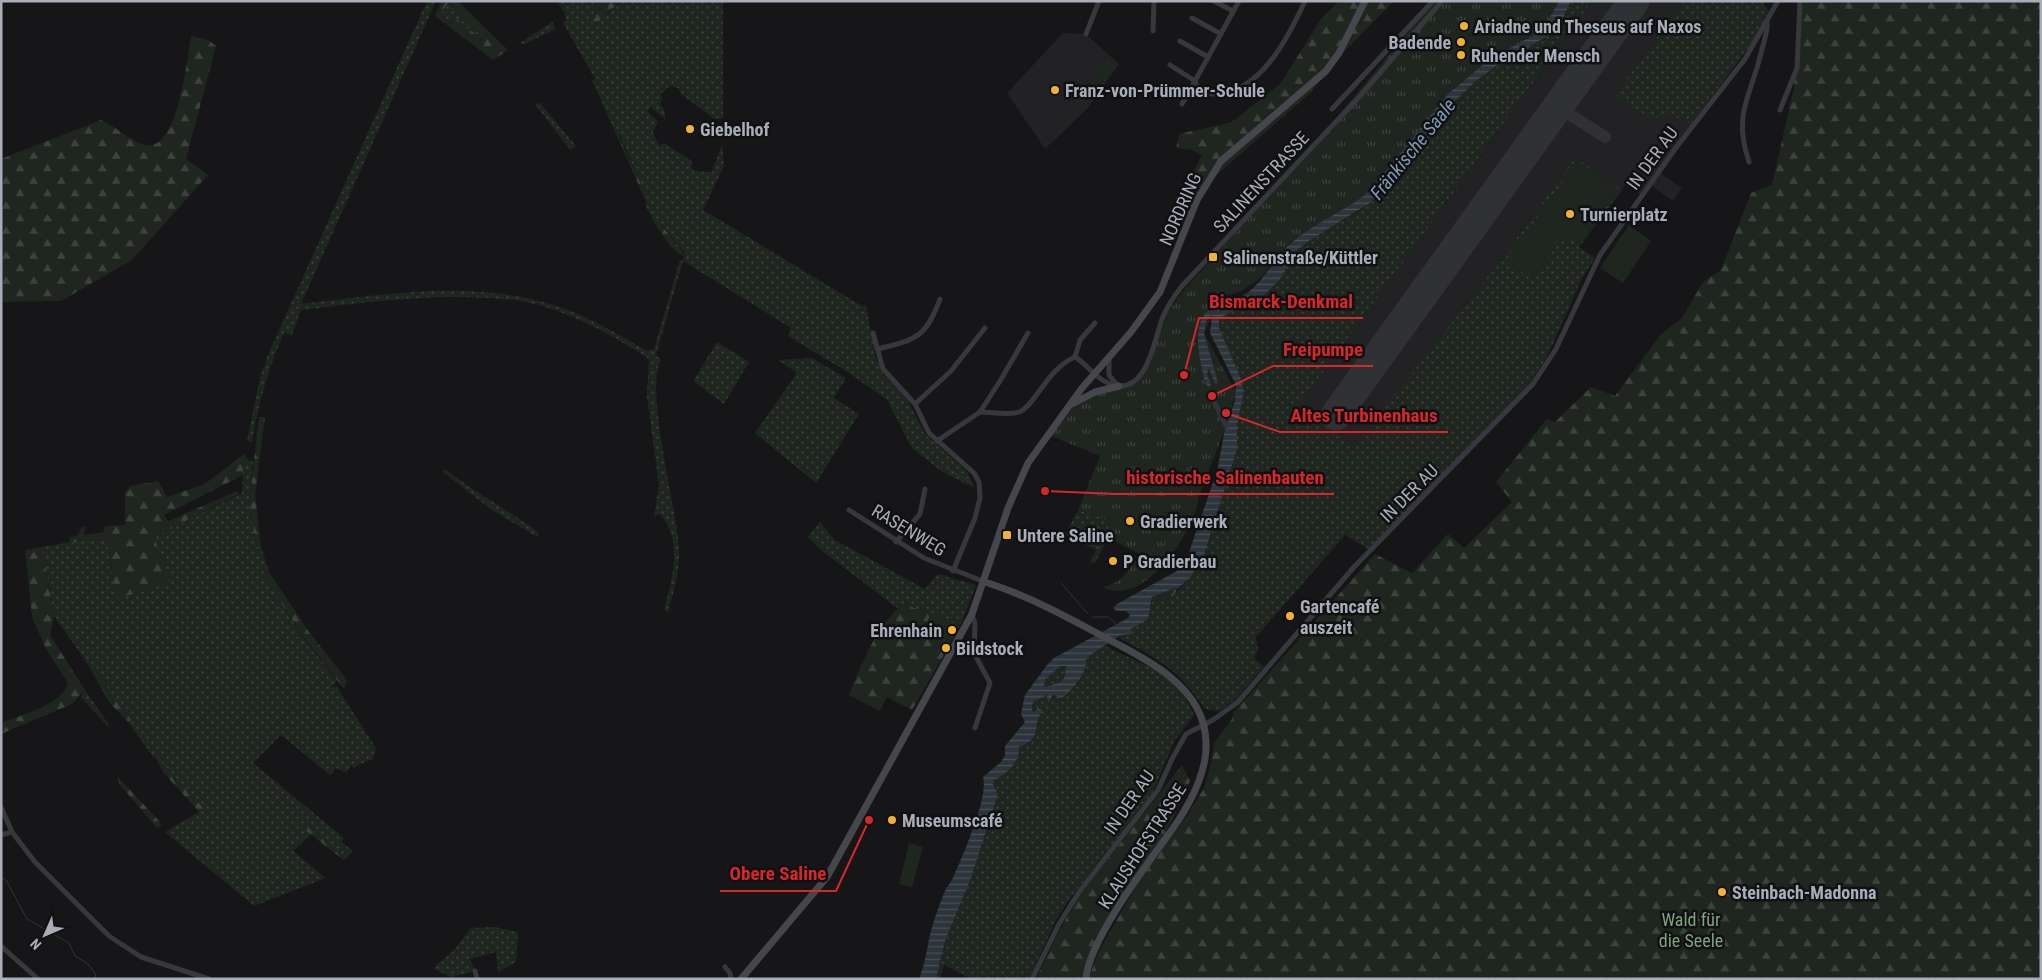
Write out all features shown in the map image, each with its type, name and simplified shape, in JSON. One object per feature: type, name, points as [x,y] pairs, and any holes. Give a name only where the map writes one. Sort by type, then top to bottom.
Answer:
[{"type":"main road","name":"NORDRING","points":[[1095,373],[1132,332],[1160,292],[1197,200],[1221,161],[1326,71],[1340,53],[1364,1]]},
{"type":"main road","points":[[741,979],[827,877],[972,614],[985,582],[1008,508],[1028,463],[1095,373]]},
{"type":"main road","points":[[1070,406],[1083,397],[1118,386]]},
{"type":"main road","name":"KLAUSHOFSTRASSE","points":[[985,582],[1025,595],[1153,664],[1169,675],[1189,695],[1203,725],[1206,760],[1194,795],[1129,890],[1094,951],[1086,979]]},
{"type":"street","points":[[1086,34],[1099,1]]},
{"type":"street","points":[[1152,31],[1154,1]]},
{"type":"street","points":[[1214,1],[1234,11]]},
{"type":"street","points":[[1182,104],[1239,1]]},
{"type":"street","points":[[1170,65],[1195,82],[1201,92],[1209,94],[1228,92],[1247,84],[1263,69],[1280,46],[1305,1]]},
{"type":"street","points":[[1332,109],[1433,1]]},
{"type":"street","name":"SALINENSTRASSE","points":[[1118,386],[1134,381],[1148,364],[1165,312],[1182,286],[1360,96],[1442,1]]},
{"type":"street","name":"IN DER AU","points":[[1032,979],[1058,924],[1079,892],[1158,790],[1186,734],[1238,702],[1354,567],[1533,384],[1556,349],[1600,255],[1675,149],[1745,59],[1778,1]]},
{"type":"street","points":[[1780,110],[1797,68],[1800,1]]},
{"type":"street","points":[[1192,18],[1221,34]]},
{"type":"street","points":[[1748,162],[1744,149],[1742,112],[1761,56],[1767,22]]},
{"type":"street","points":[[1180,41],[1208,57]]},
{"type":"street","points":[[878,348],[910,341],[919,336],[932,320],[940,299]]},
{"type":"street","points":[[980,412],[1018,413],[1025,410],[1049,376],[1064,362],[1075,357],[1080,340],[1095,323]]},
{"type":"street","points":[[915,404],[951,370],[985,328]]},
{"type":"street","points":[[937,441],[980,412],[1028,332]]},
{"type":"street","points":[[874,334],[884,370],[915,404],[929,433],[974,473],[979,482],[980,498],[975,518],[953,571]]},
{"type":"street","points":[[1075,357],[1084,362],[1110,384],[1118,386]]},
{"type":"street","points":[[1109,357],[1109,375],[1118,386]]},
{"type":"street","points":[[896,542],[920,514],[925,489]]},
{"type":"street","name":"RASENWEG","points":[[849,510],[896,542],[924,558],[985,582]]},
{"type":"street","points":[[972,614],[976,624],[974,653],[990,683],[975,728]]},
{"type":"street","points":[[1,807],[12,832],[35,862],[109,936],[126,949],[141,957],[209,979]]},
{"type":"street","points":[[1,835],[12,832]]},
{"type":"street","points":[[1,946],[38,979]]},
{"type":"street","points":[[726,967],[731,979]]},
{"type":"street","points":[[474,970],[477,979]]},
{"type":"shaded area","points":[[1592,1],[1684,1],[1615,95],[1671,114],[1690,126],[1640,194],[1626,184],[1622,190],[1575,157],[1500,261],[1354,448],[1299,406]]},
{"type":"shaded area","name":"Franz-von-Prümmer-Schule","points":[[1063,33],[1086,34],[1119,64],[1088,108],[1045,149],[1007,93]]},
{"type":"shaded area","points":[[1660,173],[1682,188],[1673,201],[1652,186]]},
{"type":"green space","points":[[427,1],[436,1],[301,304],[437,291],[504,294],[570,311],[600,324],[647,351],[654,349],[680,260],[683,260],[685,253],[662,225],[657,223],[656,226],[645,204],[648,202],[620,135],[617,136],[592,80],[595,79],[563,23],[566,20],[564,12],[557,1],[594,1],[596,16],[609,13],[621,1],[723,1],[723,118],[714,119],[681,94],[678,88],[670,86],[661,94],[660,104],[665,111],[665,119],[651,107],[647,111],[658,122],[653,132],[659,146],[664,143],[692,161],[691,168],[696,171],[712,172],[722,144],[724,166],[703,210],[862,306],[866,305],[875,355],[883,374],[907,399],[925,434],[967,471],[974,488],[941,471],[912,448],[887,400],[849,373],[788,336],[791,328],[683,261],[656,355],[661,360],[657,375],[656,396],[659,422],[679,548],[678,572],[668,612],[664,609],[673,572],[674,547],[672,535],[667,524],[660,514],[654,517],[659,485],[647,396],[649,359],[619,340],[565,314],[530,303],[513,300],[459,297],[407,299],[301,310],[291,337],[289,334],[284,333],[278,346],[264,387],[252,442],[247,441],[260,378],[268,355]]},
{"type":"green space","points":[[441,1],[458,1],[508,50],[493,60],[447,25],[447,22],[458,20],[475,34],[479,30],[449,2],[442,11],[444,15],[440,20],[435,16]]},
{"type":"green space","points":[[594,1],[621,1],[594,25],[592,22],[596,16]]},
{"type":"green space","points":[[1339,1],[1394,1],[1339,57],[1310,93],[1212,179],[1187,225],[1173,211],[1202,155],[1192,150],[1176,148],[1179,134],[1232,122],[1281,83],[1321,19]]},
{"type":"green space","points":[[1433,1],[1564,1],[1550,27],[1473,76],[1370,195],[1291,242],[1277,256],[1262,277],[1241,291],[1220,298],[1204,333],[1236,392],[1225,429],[1195,511],[1178,546],[1151,577],[1135,587],[1119,591],[1103,587],[1121,579],[1140,554],[1108,538],[1109,520],[1078,510],[1100,456],[1051,436],[1080,399],[1134,381],[1150,359],[1168,312],[1182,292],[1318,141]]},
{"type":"green space","points":[[1571,1],[1592,1],[1299,406],[1354,447],[1500,261],[1575,157],[1622,190],[1579,247],[1595,258],[1583,276],[1547,357],[1528,387],[1368,549],[1345,535],[1256,637],[1258,649],[1254,658],[1264,667],[1235,700],[1220,711],[1205,709],[1177,675],[1157,660],[1119,638],[1121,635],[1131,634],[1131,629],[1147,619],[1152,602],[1168,600],[1190,578],[1204,555],[1219,511],[1218,506],[1237,449],[1237,426],[1244,391],[1240,376],[1219,328],[1219,319],[1236,309],[1253,306],[1307,241],[1361,210],[1445,111],[1476,81],[1496,66],[1551,34],[1561,22]]},
{"type":"green space","points":[[1684,1],[1762,1],[1772,16],[1690,126],[1671,114],[1652,119],[1615,95]]},
{"type":"green space","name":"Wald für die Seele","points":[[1799,1],[2041,1],[2041,979],[1090,979],[1098,953],[1140,879],[1187,816],[1204,788],[1211,764],[1214,743],[1232,719],[1234,712],[1375,554],[1412,573],[1448,534],[1464,548],[1512,502],[1496,482],[1547,419],[1555,422],[1591,387],[1615,396],[1661,334],[1682,318],[1703,282],[1721,270],[1751,193],[1772,185],[1794,87]]},
{"type":"green space","points":[[448,2],[480,29],[475,34],[458,20],[447,22],[447,25],[440,20],[444,15],[442,11]]},
{"type":"green space","points":[[552,22],[556,29],[525,44],[520,43]]},
{"type":"green space","points":[[191,36],[208,40],[216,46],[186,159],[208,175],[132,260],[61,301],[1,302],[1,159],[101,120],[139,143],[145,145],[156,144],[166,134],[179,102]]},
{"type":"green space","points":[[1107,58],[1116,66],[1104,80],[1095,71]]},
{"type":"green space","points":[[1094,86],[1096,88],[1066,123],[1063,120]]},
{"type":"green space","points":[[540,103],[576,146],[570,150],[535,104]]},
{"type":"green space","points":[[618,134],[649,202],[647,204],[617,136]]},
{"type":"green space","name":"Turnierplatz","points":[[1578,161],[1619,189],[1582,239],[1561,240],[1532,279],[1506,261]]},
{"type":"green space","points":[[659,222],[684,253],[684,257],[671,247],[656,226]]},
{"type":"green space","points":[[1629,225],[1651,241],[1623,283],[1600,268]]},
{"type":"green space","points":[[717,342],[749,362],[724,404],[693,381]]},
{"type":"green space","points":[[812,358],[846,378],[834,398],[859,414],[816,483],[755,433],[797,373],[778,360]]},
{"type":"green space","points":[[259,417],[265,417],[255,495],[261,547],[257,547],[249,505]]},
{"type":"green space","points":[[244,454],[249,461],[253,461],[249,505],[257,547],[261,547],[269,572],[263,575],[300,633],[337,681],[331,687],[337,687],[376,748],[373,759],[355,768],[351,766],[346,773],[336,768],[330,775],[281,735],[253,763],[344,838],[341,842],[353,851],[344,860],[341,858],[343,856],[301,826],[311,834],[293,851],[326,878],[254,906],[165,832],[204,809],[157,757],[154,758],[128,722],[130,720],[54,616],[42,547],[107,536],[116,598],[170,580],[153,537],[242,493]]},
{"type":"green space","points":[[244,454],[243,475],[164,515],[168,521],[237,491],[238,494],[154,537],[170,580],[150,590],[116,598],[107,537],[70,543],[69,538],[78,535],[82,527],[85,527],[84,535],[104,532],[105,526],[125,525],[125,492],[131,486],[158,481],[167,497],[205,484]]},
{"type":"green space","points":[[445,469],[539,533],[537,537],[492,510],[443,472]]},
{"type":"green space","points":[[1078,510],[1109,520],[1108,538],[1095,563],[1090,561],[1096,550],[1065,535]]},
{"type":"green space","points":[[820,522],[835,540],[925,589],[938,574],[976,585],[960,626],[931,613],[902,604],[897,608],[821,550],[808,537]]},
{"type":"green space","points":[[42,547],[54,616],[50,635],[85,690],[72,704],[1,734],[1,723],[29,713],[49,703],[64,691],[68,683],[46,649],[32,617],[25,550]]},
{"type":"green space","points":[[269,572],[309,632],[344,676],[347,682],[344,689],[300,632],[263,575]]},
{"type":"green space","points":[[1175,588],[1177,589],[1175,593],[1170,598],[1152,602],[1152,597]]},
{"type":"green space","points":[[902,604],[931,613],[925,628],[952,641],[912,710],[887,697],[880,711],[849,695],[877,635]]},
{"type":"green space","points":[[931,613],[960,626],[952,641],[925,628]]},
{"type":"green space","points":[[1105,646],[1162,673],[1184,694],[1194,715],[1174,742],[1152,794],[1057,918],[1029,979],[972,979],[944,965],[940,979],[936,979],[945,941],[971,878],[998,794],[993,784],[994,780],[1012,766],[1019,752],[1019,747],[1030,740],[1038,727],[1038,709],[1035,712],[1032,710],[1032,702],[1048,695],[1048,700],[1077,684],[1086,666],[1086,658]]},
{"type":"green space","points":[[89,662],[131,720],[128,722],[110,703],[87,663]]},
{"type":"green space","points":[[1061,666],[1066,666],[1066,677],[1064,680],[1046,687],[1044,685],[1046,678]]},
{"type":"green space","points":[[85,690],[109,725],[108,727],[81,697]]},
{"type":"green space","points":[[155,757],[204,809],[199,812],[163,772]]},
{"type":"green space","points":[[1182,765],[1190,781],[1164,837],[1120,903],[1084,979],[1036,979],[1078,897]]},
{"type":"green space","points":[[117,776],[161,823],[160,827],[157,828],[120,785]]},
{"type":"green space","points":[[302,823],[343,855],[341,858],[300,826]]},
{"type":"green space","points":[[909,843],[923,847],[912,887],[899,884]]},
{"type":"green space","points":[[494,927],[518,932],[516,962],[498,972],[496,952],[470,959],[475,971],[455,976],[455,979],[433,968],[454,950],[471,928]]},
{"type":"water","name":"Fränkische Saale","points":[[1559,1],[1571,1],[1561,22],[1551,34],[1496,66],[1476,81],[1445,111],[1370,203],[1307,242],[1298,250],[1280,279],[1253,306],[1236,309],[1219,319],[1219,328],[1240,376],[1244,391],[1237,426],[1237,449],[1204,555],[1190,578],[1177,589],[1175,588],[1152,597],[1148,619],[1131,629],[1131,634],[1121,635],[1086,658],[1085,669],[1082,675],[1071,690],[1062,698],[1053,695],[1048,703],[1048,695],[1032,702],[1032,710],[1034,712],[1038,709],[1042,710],[1036,732],[1031,740],[1019,747],[1017,758],[1012,767],[994,780],[993,784],[998,794],[971,878],[945,941],[936,979],[919,979],[932,927],[940,904],[952,880],[979,812],[984,786],[983,777],[1001,762],[1005,755],[1005,746],[1025,722],[1021,714],[1025,695],[1054,658],[1128,618],[1130,615],[1126,611],[1117,611],[1113,608],[1117,604],[1177,571],[1185,564],[1217,471],[1225,429],[1235,401],[1236,385],[1210,333],[1212,315],[1206,321],[1204,333],[1218,383],[1215,384],[1209,368],[1207,374],[1211,386],[1208,387],[1205,382],[1198,336],[1201,321],[1205,314],[1210,308],[1238,298],[1251,290],[1291,243],[1371,190],[1447,95],[1490,59],[1543,30]],"holes":[[[1061,666],[1066,666],[1062,681],[1046,687],[1044,685],[1046,678]]]},
{"type":"waterway","points":[[1215,403],[1226,426]]},
{"type":"waterway","points":[[947,468],[973,484]]},
{"type":"waterway","points":[[1061,583],[1088,614]]},
{"type":"waterway","points":[[1093,617],[1109,617],[1117,625]]},
{"type":"waterway","points":[[1,877],[6,880],[27,919],[69,943],[75,956],[87,963],[95,973],[96,979]]},
{"type":"taxiway","points":[[1558,107],[1605,137]]},
{"type":"runway","points":[[1336,415],[1634,1]]},
{"type":"place","name":"Ariadne und Theseus auf Naxos","points":[[1464,26]]},
{"type":"place","name":"Badende","points":[[1461,42]]},
{"type":"place","name":"Ruhender Mensch","points":[[1461,55]]},
{"type":"place","name":"Franz-von-Prümmer-Schule","points":[[1055,90]]},
{"type":"place","name":"Giebelhof","points":[[690,129]]},
{"type":"place","name":"Turnierplatz","points":[[1570,214]]},
{"type":"place","name":"Salinenstraße/Küttler","points":[[1213,257]]},
{"type":"place","name":"Bismarck-Denkmal","points":[[1184,375]]},
{"type":"place","name":"Freipumpe","points":[[1212,396]]},
{"type":"place","name":"Altes Turbinenhaus","points":[[1226,413]]},
{"type":"place","name":"historische Salinenbauten","points":[[1045,491]]},
{"type":"place","name":"Gradierwerk","points":[[1130,521]]},
{"type":"place","name":"Untere Saline","points":[[1007,535]]},
{"type":"place","name":"P Gradierbau","points":[[1113,561]]},
{"type":"place","name":"Gartencafé auszeit","points":[[1290,616]]},
{"type":"place","name":"Ehrenhain","points":[[952,630]]},
{"type":"place","name":"Bildstock","points":[[946,648]]},
{"type":"place","name":"Obere Saline","points":[[869,820]]},
{"type":"place","name":"Museumscafé","points":[[892,820]]},
{"type":"place","name":"Steinbach-Madonna","points":[[1722,892]]}]
